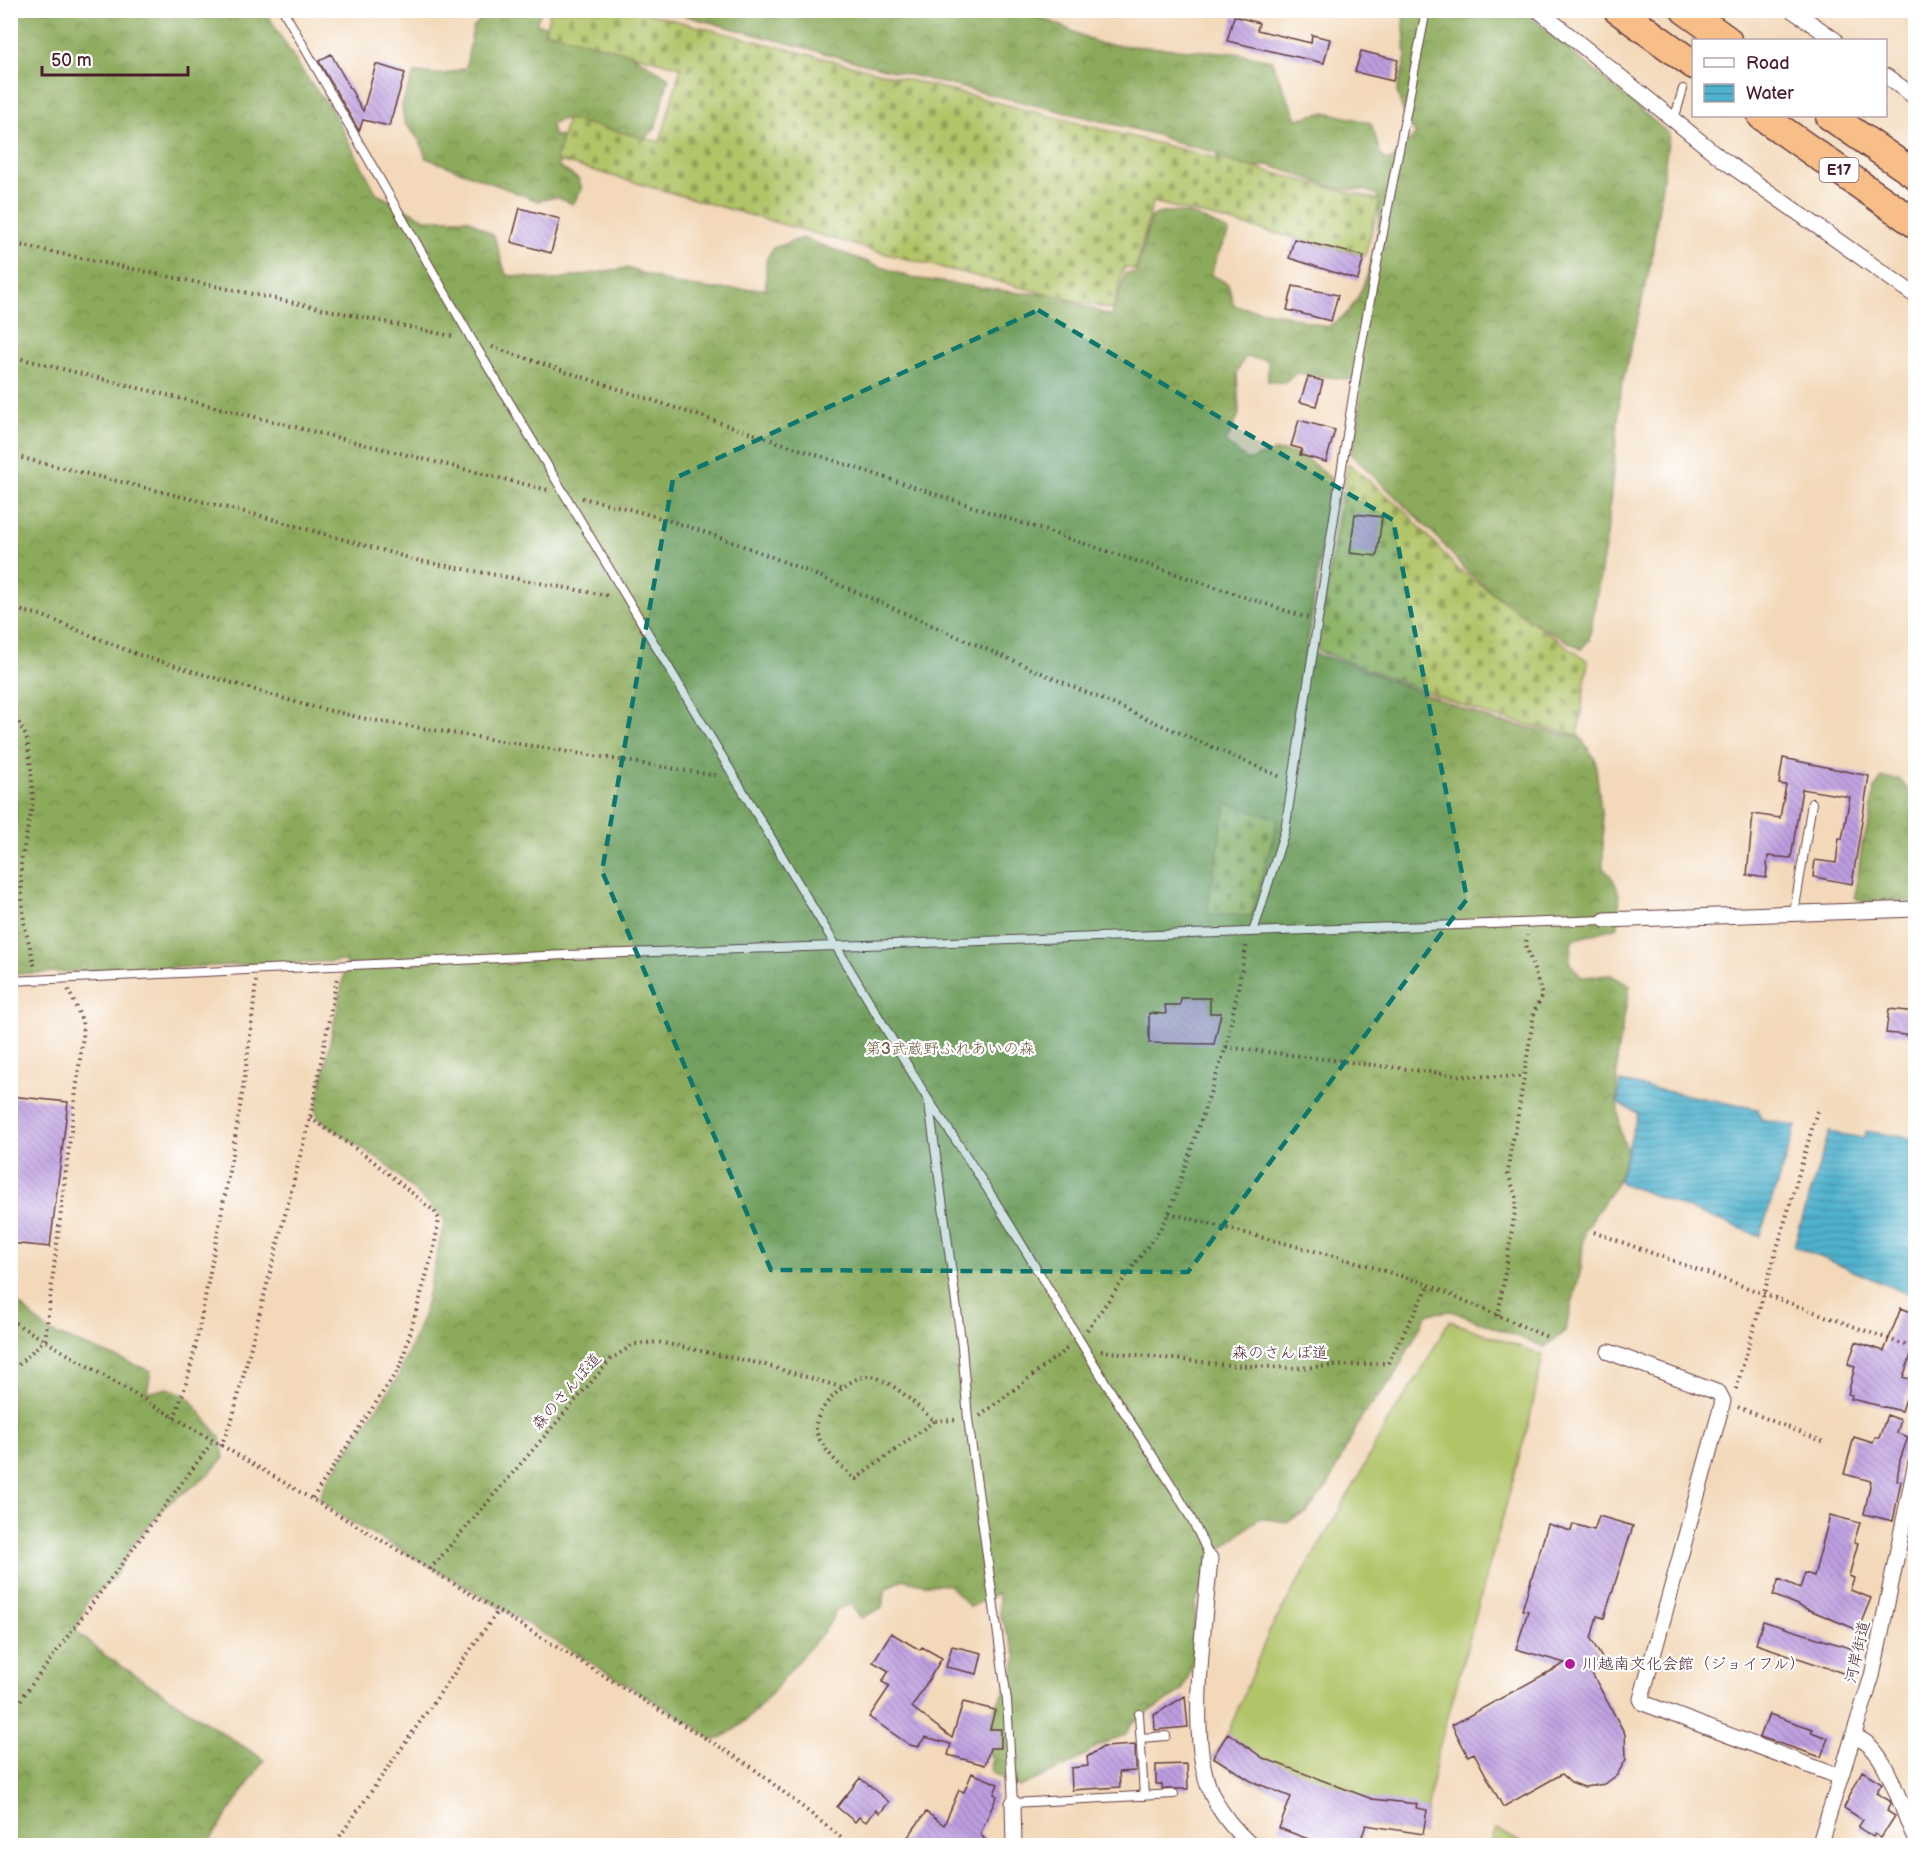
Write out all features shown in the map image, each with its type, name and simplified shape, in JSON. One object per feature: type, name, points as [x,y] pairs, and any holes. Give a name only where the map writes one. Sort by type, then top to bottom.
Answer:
[{"type":"highway","points":[[1618,10],[1688,77]]},
{"type":"highway","points":[[1686,10],[1726,39]]},
{"type":"highway","name":"E17","points":[[1763,117],[1916,224]]},
{"type":"highway","name":"E17","points":[[1831,117],[1916,175]]},
{"type":"street","points":[[1538,10],[1761,188],[1916,296]]},
{"type":"street","points":[[1792,10],[1834,39]]},
{"type":"street","points":[[1887,77],[1916,98]]},
{"type":"street","points":[[1605,920],[1916,909]]},
{"type":"street","points":[[1609,1352],[1719,1393],[1727,1403],[1641,1699],[1643,1703],[1840,1777]]},
{"type":"street","name":"河岸街道","points":[[1819,1845],[1872,1676],[1916,1462]]},
{"type":"street","points":[[1210,1558],[1200,1703],[1203,1762],[1216,1803],[1232,1828],[1252,1845]]},
{"type":"street","points":[[1854,1737],[1866,1739],[1873,1748],[1896,1790],[1916,1840]]},
{"type":"street","points":[[1013,1803],[1014,1845]]},
{"type":"lane","points":[[282,10],[472,340],[564,494],[929,1101],[983,1178],[1195,1523],[1210,1558]]},
{"type":"lane","points":[[1251,932],[1285,830],[1360,352],[1426,10]]},
{"type":"lane","points":[[1674,120],[1688,77]]},
{"type":"lane","points":[[1794,913],[1812,803]]},
{"type":"lane","points":[[10,981],[836,945],[1605,920]]},
{"type":"lane","points":[[929,1101],[1007,1700],[1013,1803],[1174,1794]]},
{"type":"lane","points":[[1140,1714],[1144,1796]]},
{"type":"lane","points":[[1141,1738],[1166,1736]]},
{"type":"path","points":[[10,243],[472,340],[1317,621]]},
{"type":"path","points":[[10,356],[564,494],[634,508],[714,535],[851,590],[1293,782]]},
{"type":"path","points":[[10,455],[257,515],[420,561],[597,595],[626,597]]},
{"type":"path","points":[[10,608],[41,615],[136,654],[243,688],[349,716],[611,761],[735,778]]},
{"type":"path","points":[[10,707],[27,738],[31,769],[33,802],[21,862],[21,883],[24,923],[40,980]]},
{"type":"path","points":[[1498,1316],[1517,1199],[1508,1174],[1534,1013],[1542,995],[1526,945],[1528,923]]},
{"type":"path","points":[[934,1421],[889,1385],[875,1377],[863,1375],[844,1388],[816,1418],[816,1431],[843,1470],[856,1479],[934,1421],[969,1421],[1080,1339],[1153,1239],[1169,1213],[1226,1047],[1251,932]]},
{"type":"path","points":[[221,1446],[233,1416],[310,1118],[340,965]]},
{"type":"path","points":[[174,1418],[189,1375],[234,1152],[248,1068],[258,969]]},
{"type":"path","points":[[10,1373],[45,1339],[83,1035],[82,1020],[62,978]]},
{"type":"path","points":[[1226,1047],[1463,1076],[1523,1077]]},
{"type":"path","points":[[1818,1108],[1764,1292],[1727,1403],[1827,1443]]},
{"type":"path","points":[[310,1118],[368,1157],[434,1211],[439,1219],[434,1248],[401,1365],[312,1500]]},
{"type":"path","points":[[1169,1213],[1360,1263],[1429,1285],[1547,1337]]},
{"type":"path","points":[[1594,1232],[1916,1349]]},
{"type":"path","name":"森のさんぽ道","points":[[1086,1349],[1229,1365],[1295,1368],[1388,1363],[1429,1285]]},
{"type":"path","points":[[10,1320],[430,1569],[749,1765],[852,1845]]},
{"type":"path","name":"森のさんぽ道","points":[[430,1569],[612,1358],[635,1344],[658,1342],[762,1364],[844,1388]]},
{"type":"path","points":[[10,1714],[213,1442]]},
{"type":"path","points":[[333,1845],[497,1612]]},
{"type":"highlighted area","points":[[1038,310],[1393,520],[1467,899],[1188,1272],[771,1270],[602,871],[673,479]]},
{"type":"green space","name":"第3武蔵野ふれあいの森","points":[[10,11],[265,11],[304,74],[331,109],[377,194],[425,219],[468,219],[494,236],[506,275],[552,280],[627,268],[675,284],[712,289],[766,289],[766,260],[773,248],[802,238],[912,278],[1020,293],[1051,294],[1111,316],[1126,273],[1136,273],[1151,217],[1170,212],[1201,218],[1229,232],[1216,258],[1212,275],[1228,284],[1234,306],[1281,314],[1327,327],[1346,314],[1368,274],[1379,222],[1377,194],[1336,188],[1269,165],[1244,170],[1224,165],[1215,152],[1176,143],[1158,135],[873,66],[686,16],[652,11],[1005,11],[1034,14],[1101,44],[1235,53],[1271,60],[1297,119],[1325,112],[1371,123],[1380,153],[1385,161],[1393,159],[1416,134],[1406,120],[1397,92],[1406,57],[1403,11],[1524,11],[1669,134],[1651,262],[1621,389],[1607,535],[1589,640],[1581,649],[1523,616],[1466,571],[1436,536],[1350,453],[1358,426],[1360,407],[1360,397],[1355,380],[1296,373],[1284,383],[1268,381],[1268,360],[1245,357],[1237,372],[1239,414],[1226,443],[1249,461],[1273,452],[1293,453],[1311,463],[1331,479],[1306,652],[1346,663],[1494,721],[1580,737],[1595,759],[1603,829],[1603,868],[1614,881],[1619,895],[1618,927],[1572,940],[1569,962],[1581,977],[1611,975],[1630,986],[1617,1054],[1617,1102],[1621,1134],[1627,1150],[1617,1183],[1584,1231],[1581,1269],[1565,1331],[1545,1347],[1451,1311],[1427,1314],[1392,1380],[1362,1416],[1327,1487],[1306,1513],[1287,1522],[1259,1518],[1221,1549],[1196,1602],[1192,1668],[1182,1691],[1132,1723],[1125,1735],[1096,1747],[1075,1762],[1019,1787],[991,1772],[992,1759],[987,1750],[989,1717],[1010,1683],[1017,1656],[1000,1615],[998,1593],[970,1607],[949,1585],[923,1584],[903,1579],[885,1590],[882,1608],[861,1618],[850,1604],[836,1610],[824,1631],[759,1707],[737,1728],[713,1741],[692,1724],[460,1583],[346,1519],[319,1498],[326,1482],[398,1377],[423,1316],[445,1220],[388,1166],[319,1119],[316,1110],[347,961],[11,974]]},
{"type":"green space","points":[[489,11],[541,11],[536,24],[606,38],[669,78],[655,129],[638,145],[619,141],[613,130],[591,128],[563,119],[551,124],[553,135],[565,138],[569,150],[558,166],[578,179],[582,188],[573,204],[556,197],[538,201],[426,158],[420,141],[404,122],[402,105],[414,73],[445,74],[466,68],[473,28]]},
{"type":"green space","points":[[550,11],[638,11],[1380,200],[1365,256],[1153,202],[1135,270],[1124,267],[1113,310],[887,254],[556,160],[567,119],[660,142],[681,67],[545,31]]},
{"type":"green space","points":[[1348,463],[1404,510],[1458,569],[1588,661],[1578,735],[1493,717],[1317,650]]},
{"type":"green space","points":[[1882,778],[1899,779],[1915,798],[1915,902],[1883,900],[1863,903],[1855,897],[1862,844],[1870,820],[1874,789]]},
{"type":"green space","points":[[1226,803],[1278,819],[1251,916],[1207,914]]},
{"type":"green space","points":[[11,1297],[50,1332],[151,1371],[147,1393],[168,1388],[187,1396],[220,1437],[224,1458],[204,1479],[167,1504],[131,1547],[114,1578],[87,1602],[76,1631],[106,1656],[264,1760],[207,1845],[11,1845]]},
{"type":"green space","points":[[1449,1321],[1543,1355],[1530,1418],[1437,1756],[1423,1834],[1366,1825],[1251,1781],[1213,1757],[1228,1733],[1269,1632],[1357,1480],[1386,1424],[1419,1375]]},
{"type":"green space","points":[[1496,1829],[1526,1845],[1490,1845]]},
{"type":"water","points":[[1620,1082],[1758,1109],[1761,1119],[1796,1126],[1760,1236],[1621,1183],[1619,1180],[1638,1113],[1618,1103]]},
{"type":"water","points":[[1866,1131],[1915,1139],[1915,1297],[1794,1246],[1829,1132],[1863,1138]]},
{"type":"building","points":[[1234,16],[1259,23],[1257,30],[1311,43],[1312,35],[1330,39],[1324,63],[1227,41]]},
{"type":"building","points":[[1361,51],[1398,60],[1393,81],[1355,72]]},
{"type":"building","points":[[331,54],[363,111],[376,64],[405,73],[389,126],[363,120],[359,131],[319,61]]},
{"type":"building","points":[[520,208],[560,219],[551,253],[511,242]]},
{"type":"building","points":[[1294,239],[1364,256],[1358,280],[1289,258]]},
{"type":"building","points":[[1293,286],[1338,295],[1331,321],[1287,310]]},
{"type":"building","points":[[1308,377],[1323,381],[1316,406],[1300,402]]},
{"type":"building","points":[[1299,420],[1335,430],[1326,462],[1300,455],[1302,449],[1291,446]]},
{"type":"building","points":[[1355,514],[1382,517],[1377,556],[1350,553]]},
{"type":"building","points":[[1783,758],[1869,776],[1852,884],[1813,877],[1815,860],[1836,863],[1839,838],[1842,839],[1850,797],[1802,789],[1791,858],[1768,856],[1766,878],[1747,875],[1753,814],[1780,818],[1786,785],[1779,784]]},
{"type":"building","points":[[1181,998],[1210,998],[1210,1013],[1221,1013],[1214,1044],[1149,1043],[1149,1013],[1166,1014],[1165,1005],[1180,1005]]},
{"type":"building","points":[[1889,1009],[1916,1012],[1916,1036],[1886,1033]]},
{"type":"building","points":[[10,1096],[68,1102],[50,1247],[10,1243]]},
{"type":"building","points":[[1901,1308],[1916,1314],[1916,1342],[1903,1377],[1912,1380],[1902,1411],[1851,1399],[1852,1395],[1848,1394],[1855,1366],[1848,1364],[1856,1342],[1884,1351]]},
{"type":"building","points":[[1887,1415],[1901,1420],[1897,1433],[1908,1437],[1900,1460],[1897,1480],[1901,1481],[1893,1521],[1864,1514],[1871,1481],[1844,1474],[1854,1437],[1873,1443],[1875,1437],[1879,1438]]},
{"type":"building","points":[[1830,1515],[1860,1523],[1854,1542],[1858,1543],[1849,1576],[1854,1578],[1850,1590],[1871,1598],[1858,1630],[1773,1595],[1779,1579],[1800,1588],[1805,1573],[1814,1576]]},
{"type":"building","name":"川越南文化会館（ジョイフル）","points":[[1599,1516],[1633,1526],[1604,1618],[1597,1616],[1591,1639],[1603,1660],[1589,1668],[1625,1734],[1626,1759],[1617,1775],[1605,1784],[1584,1787],[1571,1782],[1562,1774],[1503,1807],[1474,1753],[1468,1756],[1452,1725],[1565,1663],[1516,1649],[1528,1611],[1522,1610],[1548,1524],[1571,1531],[1573,1524],[1594,1530]]},
{"type":"building","points":[[1763,1621],[1853,1649],[1846,1674],[1756,1644]]},
{"type":"building","points":[[891,1633],[920,1650],[922,1647],[942,1658],[912,1707],[952,1738],[963,1702],[995,1710],[990,1729],[1001,1729],[1001,1748],[990,1748],[985,1765],[948,1755],[951,1744],[925,1737],[918,1747],[910,1745],[869,1717],[890,1686],[882,1682],[889,1671],[873,1662]]},
{"type":"building","points":[[952,1646],[982,1653],[977,1674],[946,1667]]},
{"type":"building","points":[[1185,1696],[1188,1727],[1155,1730],[1154,1715]]},
{"type":"building","points":[[1769,1714],[1813,1729],[1811,1732],[1828,1738],[1821,1757],[1760,1737]]},
{"type":"building","points":[[1228,1733],[1263,1758],[1372,1799],[1417,1804],[1416,1808],[1427,1810],[1423,1834],[1366,1825],[1359,1845],[1324,1845],[1279,1828],[1291,1797],[1251,1781],[1213,1757]]},
{"type":"building","points":[[1135,1745],[1136,1771],[1119,1772],[1120,1787],[1072,1790],[1071,1768],[1088,1766],[1087,1757],[1103,1747]]},
{"type":"building","points":[[1187,1764],[1188,1789],[1162,1789],[1162,1784],[1156,1784],[1156,1765]]},
{"type":"building","points":[[1862,1771],[1882,1783],[1876,1793],[1890,1801],[1891,1805],[1887,1811],[1895,1816],[1881,1838],[1875,1834],[1873,1837],[1858,1827],[1863,1820],[1844,1808]]},
{"type":"building","points":[[972,1773],[998,1784],[994,1794],[997,1796],[980,1834],[990,1845],[902,1845],[926,1812],[944,1825],[959,1790],[964,1792]]},
{"type":"building","points":[[860,1778],[889,1802],[880,1813],[876,1810],[866,1822],[859,1817],[855,1822],[837,1807]]},
{"type":"place","name":"川越南文化会館（ジョイフル）","points":[[1570,1664]]}]
